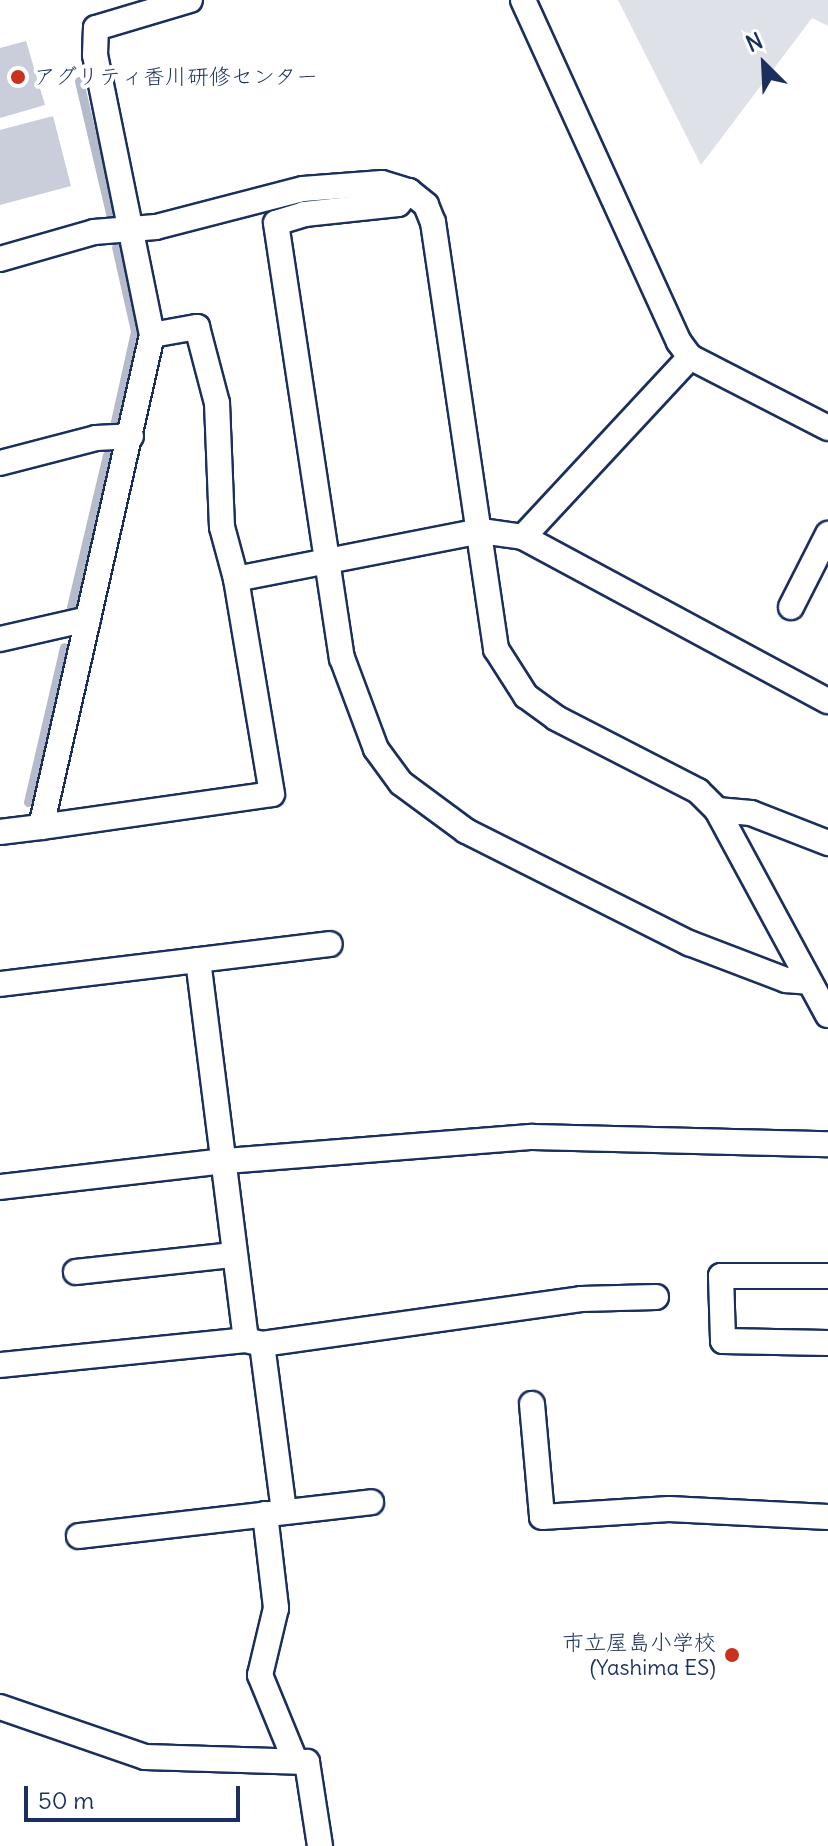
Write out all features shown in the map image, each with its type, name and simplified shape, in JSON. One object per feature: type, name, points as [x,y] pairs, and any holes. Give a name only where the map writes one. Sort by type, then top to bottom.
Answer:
[{"type":"street","points":[[41,827],[152,335],[95,55],[96,28],[190,0]]},
{"type":"street","points":[[523,0],[679,342],[690,357],[828,428]]},
{"type":"street","points":[[0,259],[94,232],[133,232],[303,189],[382,183],[409,191],[426,205],[433,222],[481,531],[488,620],[496,649],[526,696],[556,718],[698,791],[717,810],[808,982],[826,1008]]},
{"type":"street","points":[[409,191],[398,204],[305,214],[276,223],[327,561],[354,699],[376,749],[401,783],[466,831],[579,891],[689,943],[786,980],[808,982]]},
{"type":"street","points":[[0,832],[272,794],[236,579],[222,527],[217,403],[197,327],[152,335]]},
{"type":"street","points":[[523,537],[690,357]]},
{"type":"street","points":[[0,463],[96,438],[131,436]]},
{"type":"street","points":[[236,579],[481,531],[523,537],[828,701]]},
{"type":"street","points":[[791,607],[828,534]]},
{"type":"street","points":[[0,639],[88,619]]},
{"type":"street","points":[[717,810],[751,813],[828,843]]},
{"type":"street","points":[[0,984],[330,944]]},
{"type":"street","points":[[198,960],[226,1161],[233,1255],[254,1342],[275,1513],[276,1608],[260,1675],[294,1758]]},
{"type":"street","points":[[0,1187],[226,1161],[533,1137],[828,1144]]},
{"type":"street","points":[[76,1272],[233,1255]]},
{"type":"street","points":[[828,1276],[721,1276],[723,1341],[828,1343]]},
{"type":"street","points":[[0,1365],[254,1342],[581,1299],[656,1297]]},
{"type":"street","points":[[532,1404],[542,1517],[669,1509],[828,1517]]},
{"type":"street","points":[[79,1536],[371,1502]]},
{"type":"street","points":[[0,1707],[145,1757],[294,1758],[307,1762],[320,1846]]},
{"type":"shaded area","points":[[618,0],[828,0],[828,26],[812,18],[701,165]]},
{"type":"building","name":"アグリティ香川研修センター","points":[[26,41],[45,105],[0,118],[0,48]]},
{"type":"building","points":[[53,116],[71,186],[0,205],[0,130]]},
{"type":"waterway","points":[[79,81],[111,217]]},
{"type":"waterway","points":[[114,426],[135,331],[116,247]]},
{"type":"waterway","points":[[71,607],[107,455]]},
{"type":"waterway","points":[[28,802],[64,647]]},
{"type":"place","name":"アグリティ香川研修センター","points":[[18,77]]},
{"type":"place","name":"市立屋島小学校 (Yashima ES)","points":[[732,1655]]}]
